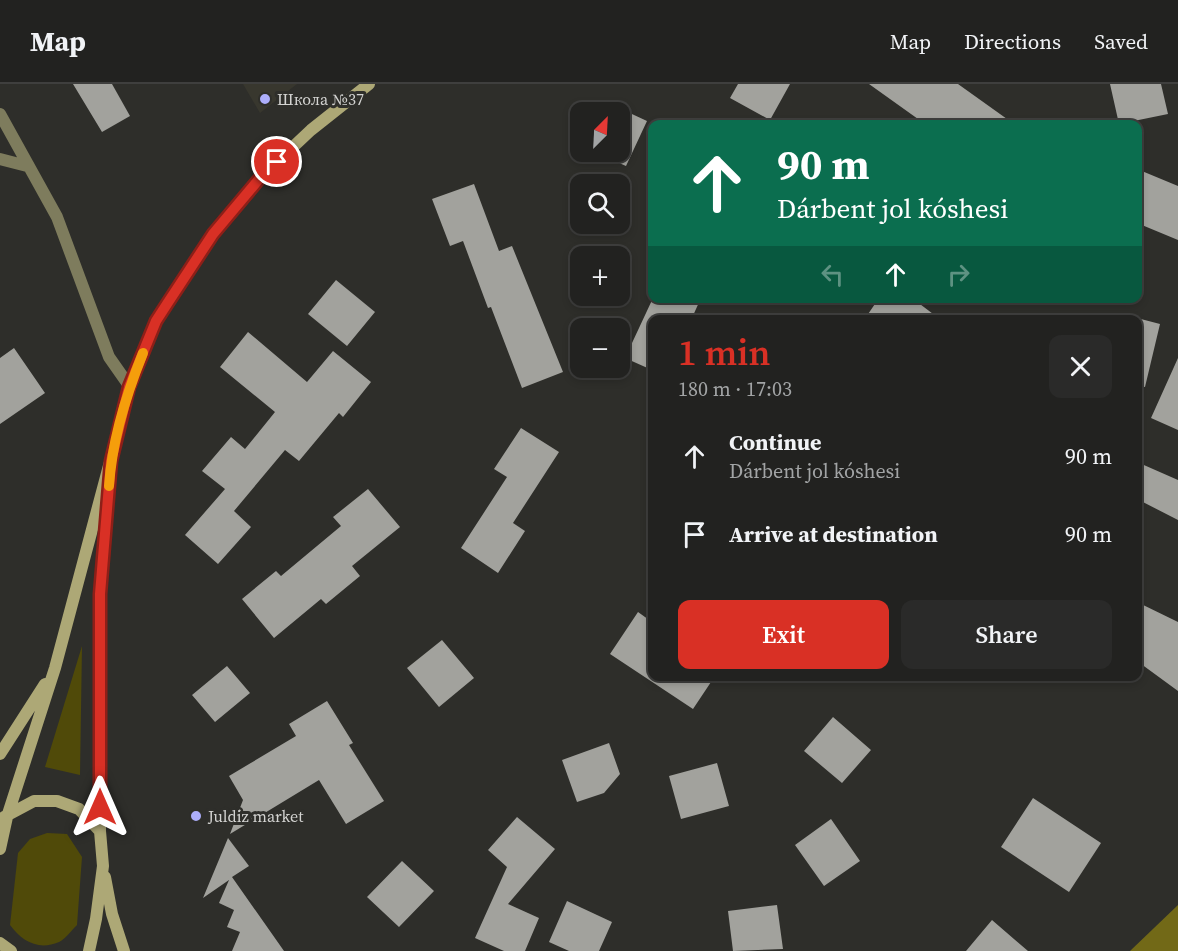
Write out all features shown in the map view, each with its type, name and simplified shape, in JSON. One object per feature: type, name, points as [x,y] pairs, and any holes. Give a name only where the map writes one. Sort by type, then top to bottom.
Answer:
[{"type":"main road","points":[[0,849],[4,817],[55,668],[129,387],[156,321],[213,234],[260,178],[311,130],[369,84]]},
{"type":"main road","points":[[111,461],[100,594],[100,831],[103,866],[112,914],[124,951]]},
{"type":"main road","points":[[0,754],[55,668]]},
{"type":"main road","points":[[4,817],[34,801],[57,801],[79,809],[100,831]]},
{"type":"main road","points":[[88,951],[96,919],[103,866]]},
{"type":"main road","points":[[0,943],[11,951]]},
{"type":"street","points":[[0,114],[57,217],[109,357],[129,387]]},
{"type":"street","points":[[0,159],[27,166]]},
{"type":"shaded area","name":"Школа №37","points":[[243,84],[297,84],[260,113]]},
{"type":"shaded area","points":[[82,646],[80,775],[45,767]]},
{"type":"shaded area","points":[[47,833],[67,834],[82,857],[77,925],[61,941],[51,945],[37,945],[25,940],[10,925],[18,853],[30,839]]},
{"type":"shaded area","points":[[1178,905],[1178,951],[1130,951]]},
{"type":"building","points":[[73,84],[112,84],[130,116],[102,132]]},
{"type":"building","points":[[738,84],[790,84],[770,120],[730,98]]},
{"type":"building","points":[[869,84],[958,84],[1008,120],[919,120]]},
{"type":"building","points":[[1110,84],[1161,84],[1168,114],[1139,120],[1118,120]]},
{"type":"building","points":[[630,113],[647,121],[630,157]]},
{"type":"building","points":[[1142,171],[1178,186],[1178,240],[1142,225]]},
{"type":"building","points":[[474,184],[499,251],[512,246],[563,372],[522,388],[463,241],[450,246],[432,199]]},
{"type":"building","points":[[336,280],[375,312],[347,346],[308,314]]},
{"type":"building","points":[[651,303],[699,303],[693,315],[648,315],[648,368],[630,360],[630,347]]},
{"type":"building","points":[[876,303],[919,303],[934,315],[867,315]]},
{"type":"building","points":[[1142,319],[1160,324],[1145,387],[1142,387]]},
{"type":"building","points":[[248,332],[307,382],[333,351],[371,382],[343,417],[339,413],[299,461],[285,450],[234,511],[251,527],[218,564],[185,535],[225,489],[202,471],[231,437],[245,449],[275,412],[220,367]]},
{"type":"building","points":[[14,348],[45,393],[0,424],[0,358]]},
{"type":"building","points":[[1178,358],[1178,430],[1151,418]]},
{"type":"building","points":[[521,428],[559,452],[513,523],[525,531],[498,573],[461,548],[507,477],[494,469]]},
{"type":"building","points":[[1142,464],[1178,480],[1178,520],[1142,502]]},
{"type":"building","points":[[368,489],[400,527],[352,566],[360,576],[326,604],[321,599],[274,638],[242,599],[276,571],[281,576],[341,526],[333,517]]},
{"type":"building","points":[[1142,604],[1178,622],[1178,691],[1142,665]]},
{"type":"building","points":[[638,612],[648,619],[648,679],[610,654]]},
{"type":"building","points":[[442,640],[474,678],[439,707],[407,668]]},
{"type":"building","points":[[227,666],[250,693],[215,722],[192,695]]},
{"type":"building","points":[[651,681],[712,681],[693,709]]},
{"type":"building","points":[[327,701],[353,743],[349,745],[384,801],[346,824],[319,780],[230,834],[243,800],[229,776],[296,736],[289,724]]},
{"type":"building","points":[[833,717],[871,750],[842,783],[804,751]]},
{"type":"building","points":[[609,743],[620,774],[604,793],[577,802],[562,760]]},
{"type":"building","points":[[717,763],[729,806],[681,819],[669,776]]},
{"type":"building","points":[[1033,798],[1101,843],[1069,892],[1001,847]]},
{"type":"building","points":[[517,817],[555,849],[508,904],[539,918],[525,951],[504,951],[475,938],[507,867],[488,850]]},
{"type":"building","points":[[831,819],[860,861],[824,886],[795,845]]},
{"type":"building","points":[[228,838],[249,866],[232,877],[284,951],[232,951],[240,932],[227,927],[234,910],[219,903],[229,880],[203,898]]},
{"type":"building","points":[[402,861],[434,891],[399,927],[367,897]]},
{"type":"building","points":[[567,901],[612,922],[599,951],[569,951],[549,942]]},
{"type":"building","points":[[777,905],[783,949],[733,951],[728,911]]},
{"type":"building","points":[[992,920],[1028,951],[966,951]]},
{"type":"slow traffic","points":[[109,486],[111,461],[129,387],[143,353]]},
{"type":"place","name":"Школа №37","points":[[265,99]]},
{"type":"place","name":"Juldiz market","points":[[196,816]]},
{"type":"route","points":[[100,807],[100,594],[111,461],[129,387],[156,321],[213,234],[260,178],[277,162]]}]
